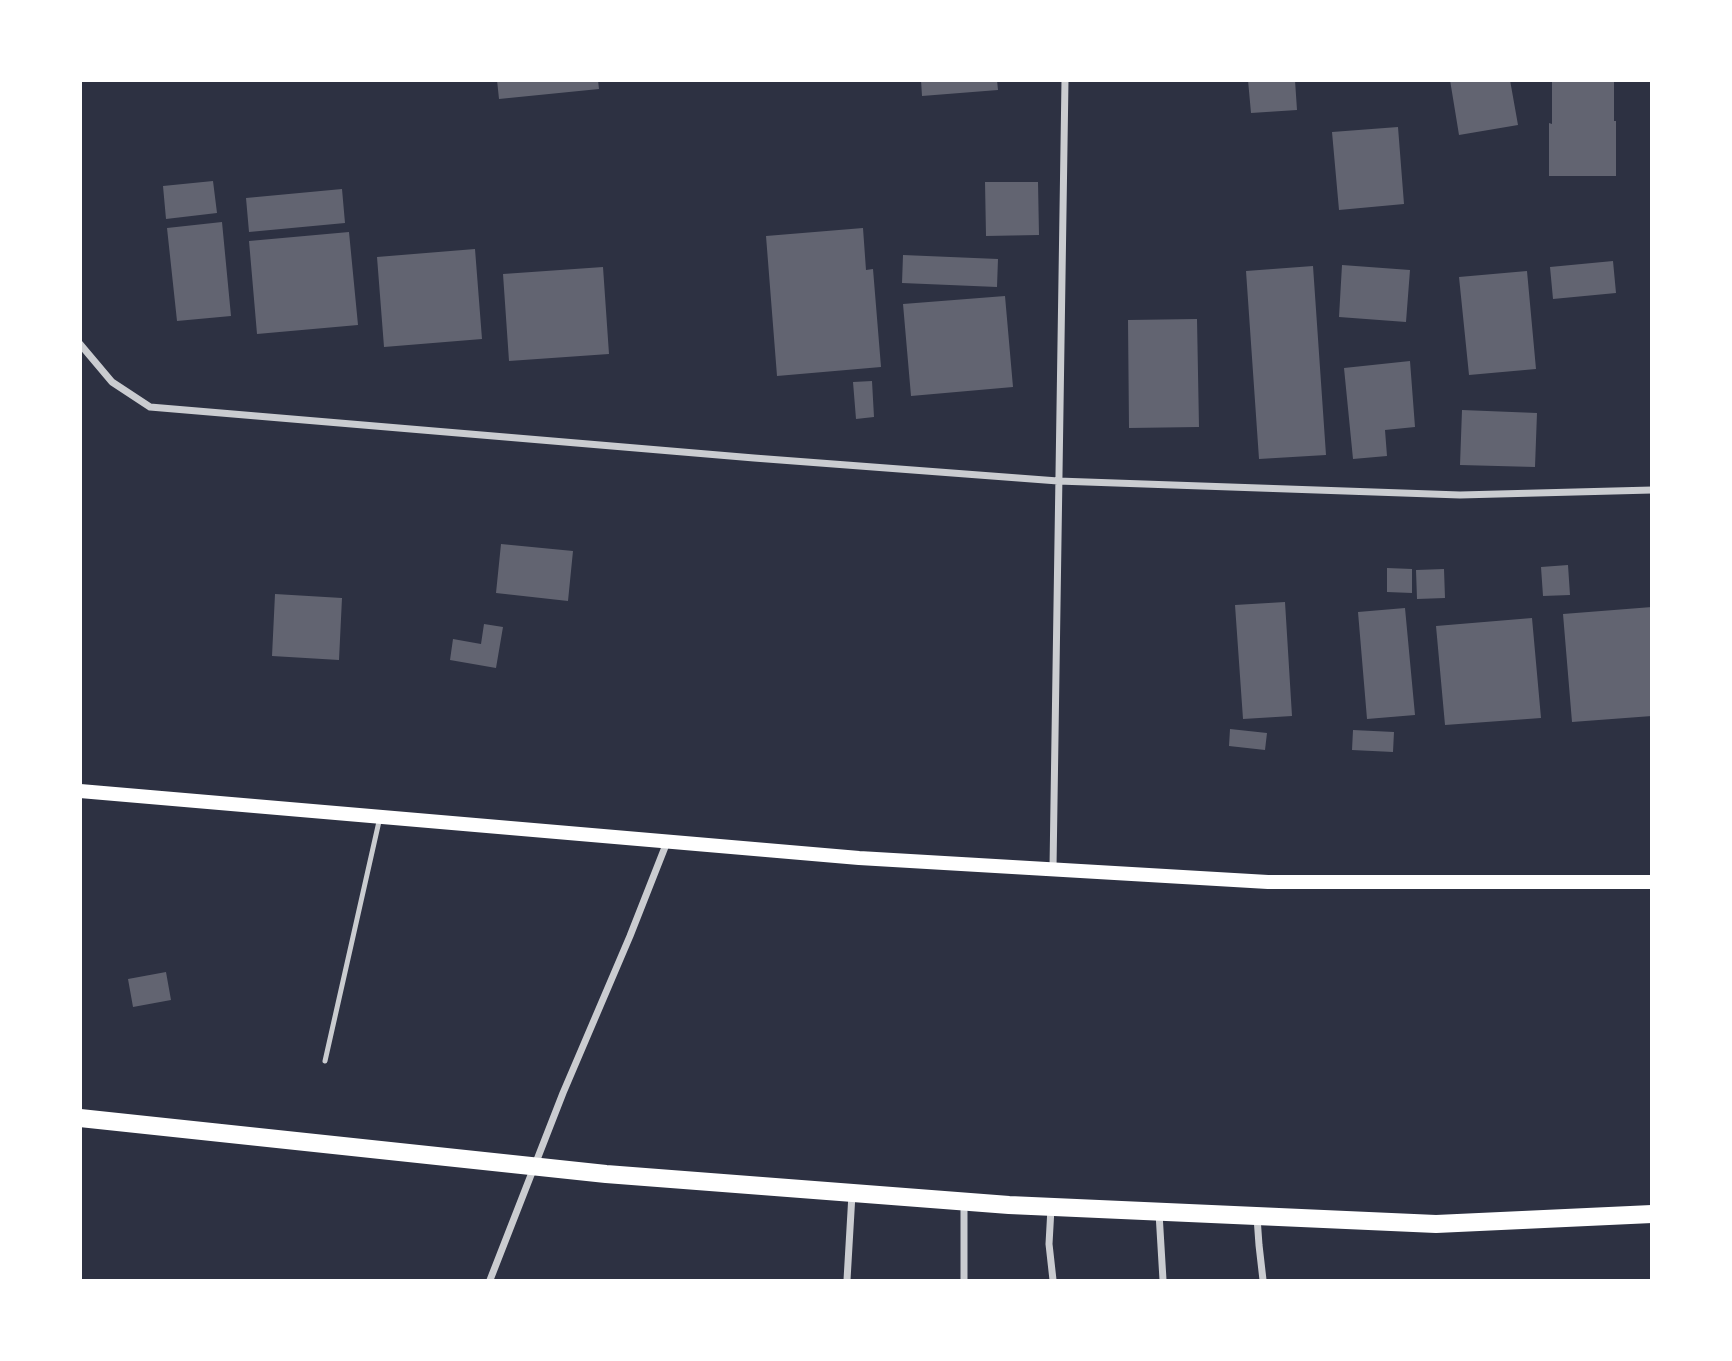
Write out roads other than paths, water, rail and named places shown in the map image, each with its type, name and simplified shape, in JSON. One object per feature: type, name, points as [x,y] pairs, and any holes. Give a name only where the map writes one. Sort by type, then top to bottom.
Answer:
[{"type":"main road","points":[[80,791],[859,859],[1306,883],[1651,881]]},
{"type":"main road","points":[[80,1118],[606,1174],[1051,1207],[1436,1224],[1651,1214]]},
{"type":"street","points":[[1053,868],[1065,80]]},
{"type":"street","points":[[80,344],[112,382],[150,407],[1058,481],[1460,495],[1651,491]]},
{"type":"street","points":[[490,1280],[563,1093],[667,842]]},
{"type":"street","points":[[846,1280],[852,1193]]},
{"type":"street","points":[[964,1201],[964,1280]]},
{"type":"street","points":[[1051,1207],[1049,1244],[1053,1280]]},
{"type":"street","points":[[1159,1212],[1163,1280]]},
{"type":"street","points":[[1257,1216],[1263,1280]]},
{"type":"lane","points":[[325,1062],[380,817]]}]
